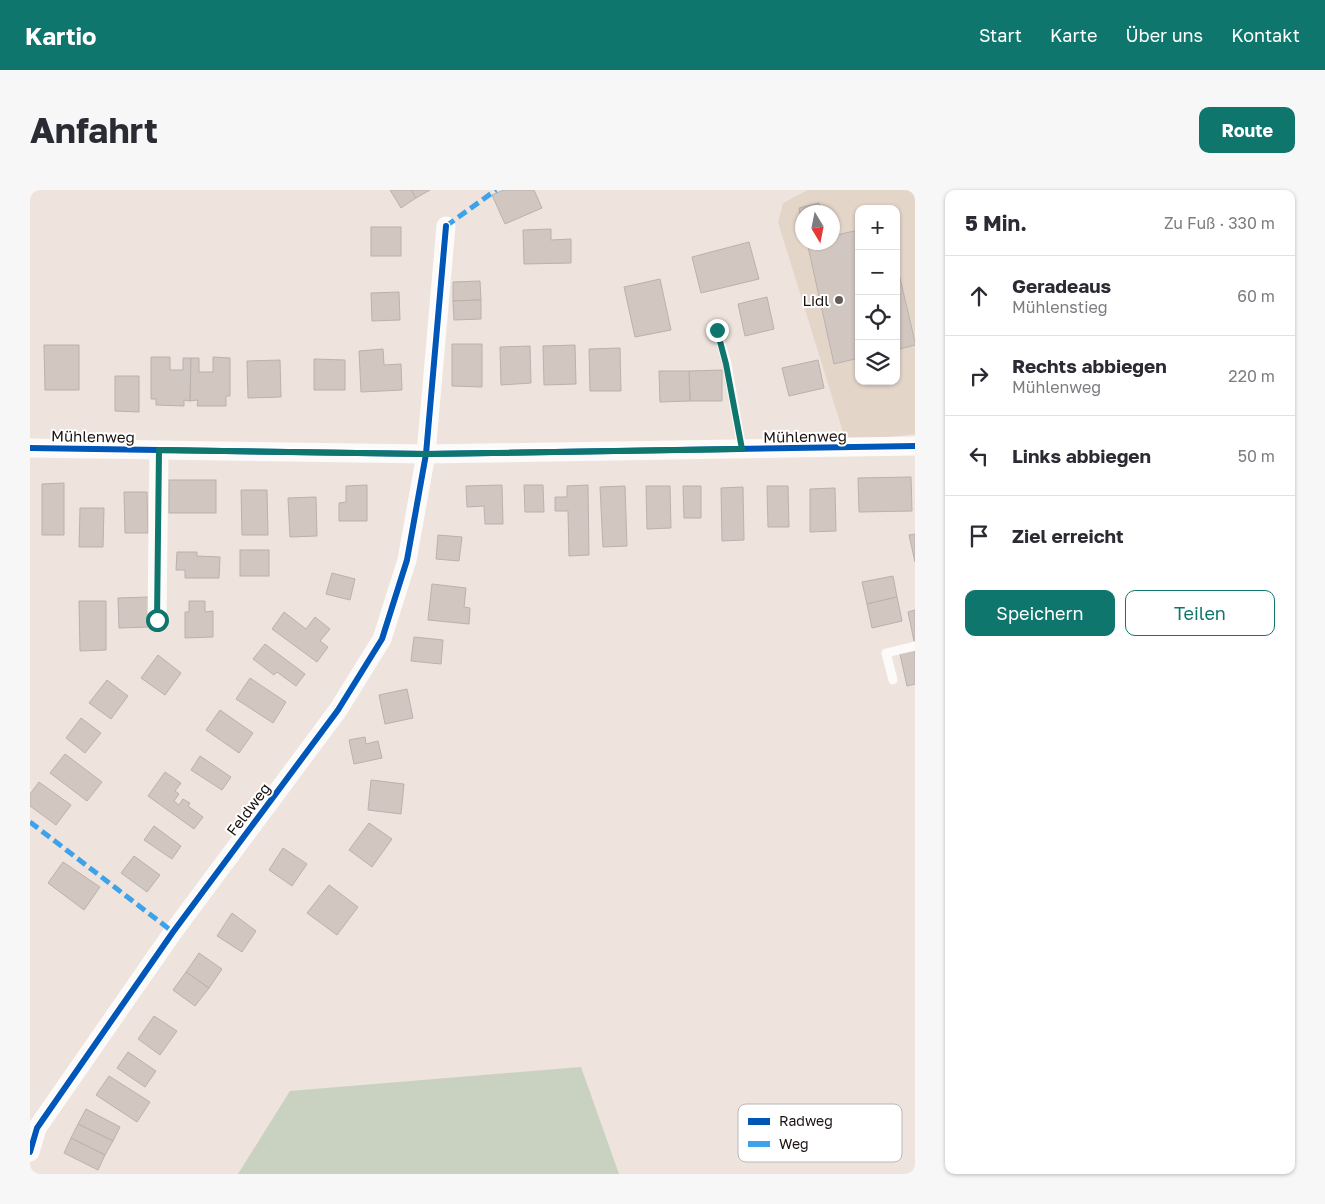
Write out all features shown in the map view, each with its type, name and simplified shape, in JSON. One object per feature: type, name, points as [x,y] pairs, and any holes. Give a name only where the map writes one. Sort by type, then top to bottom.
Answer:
[{"type":"street","points":[[426,454],[446,226]]},
{"type":"street","name":"Mühlenweg","points":[[30,448],[426,454],[915,446]]},
{"type":"street","points":[[157,620],[159,450]]},
{"type":"street","name":"Feldweg","points":[[30,1152],[34,1127],[173,932],[338,710],[382,639],[407,560],[426,454]]},
{"type":"lane","points":[[717,330],[726,364],[742,449]]},
{"type":"lane","points":[[893,680],[886,653],[915,646]]},
{"type":"shaded area","points":[[808,190],[915,190],[915,434],[846,442],[778,222],[783,203]]},
{"type":"green space","points":[[581,1067],[619,1174],[238,1174],[290,1091]]},
{"type":"building","points":[[390,190],[411,190],[416,198],[401,208]]},
{"type":"building","points":[[411,190],[430,190],[416,198]]},
{"type":"building","points":[[504,190],[534,190],[542,208],[505,224],[492,195]]},
{"type":"building","points":[[371,227],[401,227],[401,256],[371,256]]},
{"type":"building","points":[[551,229],[551,240],[571,239],[571,263],[524,264],[523,230]]},
{"type":"building","name":"Lidl","points":[[855,231],[855,359],[834,364],[809,250],[840,250],[840,234]]},
{"type":"building","points":[[749,242],[759,279],[701,293],[692,257]]},
{"type":"building","points":[[900,278],[915,342],[915,345],[900,349]]},
{"type":"building","points":[[660,279],[671,330],[635,337],[624,287]]},
{"type":"building","points":[[480,281],[481,300],[453,301],[453,282]]},
{"type":"building","points":[[399,292],[400,320],[372,321],[371,293]]},
{"type":"building","points":[[767,297],[774,329],[745,336],[738,304]]},
{"type":"building","points":[[481,300],[481,319],[454,320],[453,301]]},
{"type":"building","points":[[452,344],[482,344],[482,387],[452,386]]},
{"type":"building","points":[[44,345],[79,345],[79,390],[45,390]]},
{"type":"building","points":[[575,345],[576,384],[544,385],[543,346]]},
{"type":"building","points":[[530,346],[531,383],[501,385],[500,347]]},
{"type":"building","points":[[620,348],[621,391],[590,391],[589,349]]},
{"type":"building","points":[[383,349],[384,365],[401,364],[402,390],[361,392],[359,351]]},
{"type":"building","points":[[151,357],[170,357],[170,370],[183,370],[183,358],[191,358],[190,401],[184,400],[184,406],[156,405],[156,399],[151,399]]},
{"type":"building","points":[[213,357],[230,358],[230,396],[226,396],[226,406],[197,406],[198,400],[190,401],[191,358],[199,358],[199,372],[213,372]]},
{"type":"building","points":[[314,359],[345,360],[345,390],[314,390]]},
{"type":"building","points":[[280,360],[281,397],[248,398],[247,361]]},
{"type":"building","points":[[818,360],[824,388],[789,396],[782,368]]},
{"type":"building","points":[[722,370],[722,401],[690,401],[689,371]]},
{"type":"building","points":[[659,371],[689,371],[690,401],[660,402]]},
{"type":"building","points":[[115,376],[139,376],[139,412],[115,411]]},
{"type":"building","points":[[911,477],[912,511],[859,512],[858,478]]},
{"type":"building","points":[[169,480],[216,480],[216,513],[169,513]]},
{"type":"building","points":[[64,483],[64,535],[42,535],[42,484]]},
{"type":"building","points":[[367,485],[367,521],[339,521],[339,503],[346,502],[346,486]]},
{"type":"building","points":[[502,485],[503,524],[485,524],[484,506],[467,507],[466,486]]},
{"type":"building","points":[[524,485],[543,485],[544,512],[525,512]]},
{"type":"building","points":[[588,485],[589,555],[569,556],[568,511],[555,511],[555,497],[567,497],[567,486]]},
{"type":"building","points":[[625,486],[627,546],[603,547],[600,487]]},
{"type":"building","points":[[646,486],[670,486],[671,528],[647,529]]},
{"type":"building","points":[[683,486],[701,486],[701,518],[684,518]]},
{"type":"building","points":[[767,486],[788,486],[789,527],[768,527]]},
{"type":"building","points":[[743,487],[744,540],[722,541],[721,488]]},
{"type":"building","points":[[835,488],[836,531],[810,532],[810,489]]},
{"type":"building","points":[[241,490],[267,490],[268,535],[242,535]]},
{"type":"building","points":[[124,492],[147,492],[148,533],[125,533]]},
{"type":"building","points":[[316,497],[317,536],[290,537],[288,498]]},
{"type":"building","points":[[80,508],[104,508],[103,547],[79,547]]},
{"type":"building","points":[[915,534],[915,562],[909,535]]},
{"type":"building","points":[[438,535],[462,537],[459,561],[436,559]]},
{"type":"building","points":[[240,550],[269,550],[269,576],[240,576]]},
{"type":"building","points":[[177,552],[197,552],[197,556],[220,557],[219,578],[185,578],[185,570],[176,570]]},
{"type":"building","points":[[332,573],[355,579],[350,600],[326,594]]},
{"type":"building","points":[[893,576],[897,597],[867,604],[862,582]]},
{"type":"building","points":[[432,584],[466,588],[464,607],[470,608],[469,624],[428,620]]},
{"type":"building","points":[[150,597],[150,627],[119,628],[118,598]]},
{"type":"building","points":[[897,597],[902,621],[872,628],[867,604]]},
{"type":"building","points":[[79,601],[106,601],[106,650],[80,651]]},
{"type":"building","points":[[189,601],[205,601],[205,612],[213,611],[213,637],[185,638],[185,612],[189,612]]},
{"type":"building","points":[[915,610],[915,641],[914,641],[908,612]]},
{"type":"building","points":[[284,612],[306,629],[315,617],[330,629],[320,641],[328,647],[317,662],[272,629]]},
{"type":"building","points":[[414,637],[443,640],[441,664],[411,661]]},
{"type":"building","points":[[265,644],[305,674],[296,686],[277,672],[274,675],[253,659]]},
{"type":"building","points":[[915,650],[915,684],[907,686],[900,654]]},
{"type":"building","points":[[158,655],[181,673],[165,695],[141,678]]},
{"type":"building","points":[[250,678],[286,702],[273,723],[236,699]]},
{"type":"building","points":[[107,680],[128,696],[111,719],[89,703]]},
{"type":"building","points":[[407,689],[413,718],[385,724],[379,695]]},
{"type":"building","points":[[220,710],[253,733],[239,753],[206,730]]},
{"type":"building","points":[[81,718],[101,733],[85,753],[66,738]]},
{"type":"building","points":[[365,737],[366,744],[378,741],[382,758],[354,764],[349,740]]},
{"type":"building","points":[[65,754],[102,782],[87,801],[50,773]]},
{"type":"building","points":[[200,756],[231,777],[222,790],[191,770]]},
{"type":"building","points":[[165,772],[181,783],[175,791],[179,794],[174,801],[179,805],[183,799],[190,803],[188,806],[203,817],[194,829],[148,796]]},
{"type":"building","points":[[371,780],[404,784],[401,814],[368,810]]},
{"type":"building","points":[[39,782],[71,805],[56,825],[30,806],[30,794]]},
{"type":"building","points":[[369,823],[392,839],[372,867],[349,850]]},
{"type":"building","points":[[154,826],[181,846],[172,859],[144,840]]},
{"type":"building","points":[[283,848],[307,864],[292,886],[269,870]]},
{"type":"building","points":[[134,856],[160,875],[147,892],[121,873]]},
{"type":"building","points":[[63,862],[100,887],[84,910],[48,883]]},
{"type":"building","points":[[329,885],[358,907],[337,935],[307,913]]},
{"type":"building","points":[[232,913],[256,931],[242,952],[217,936]]},
{"type":"building","points":[[199,953],[222,969],[209,988],[186,972]]},
{"type":"building","points":[[186,972],[209,988],[195,1006],[173,990]]},
{"type":"building","points":[[154,1016],[177,1031],[160,1055],[138,1039]]},
{"type":"building","points":[[128,1052],[156,1071],[145,1087],[117,1068]]},
{"type":"building","points":[[109,1076],[150,1102],[137,1122],[96,1095]]},
{"type":"building","points":[[86,1109],[120,1127],[113,1141],[78,1124]]},
{"type":"building","points":[[78,1124],[113,1141],[105,1155],[71,1138]]},
{"type":"building","points":[[71,1138],[105,1155],[98,1170],[64,1153]]},
{"type":"marked path","points":[[446,226],[496,190]]},
{"type":"marked path","points":[[30,822],[173,932]]},
{"type":"cycle path","points":[[30,1152],[37,1128],[173,932],[338,710],[382,639],[407,560],[426,454],[446,226]]},
{"type":"cycle path","points":[[30,448],[426,454],[915,446]]},
{"type":"place","name":"Lidl","points":[[839,300]]},
{"type":"route","points":[[157,620],[159,450],[426,454],[742,449],[726,364],[717,330]]}]
